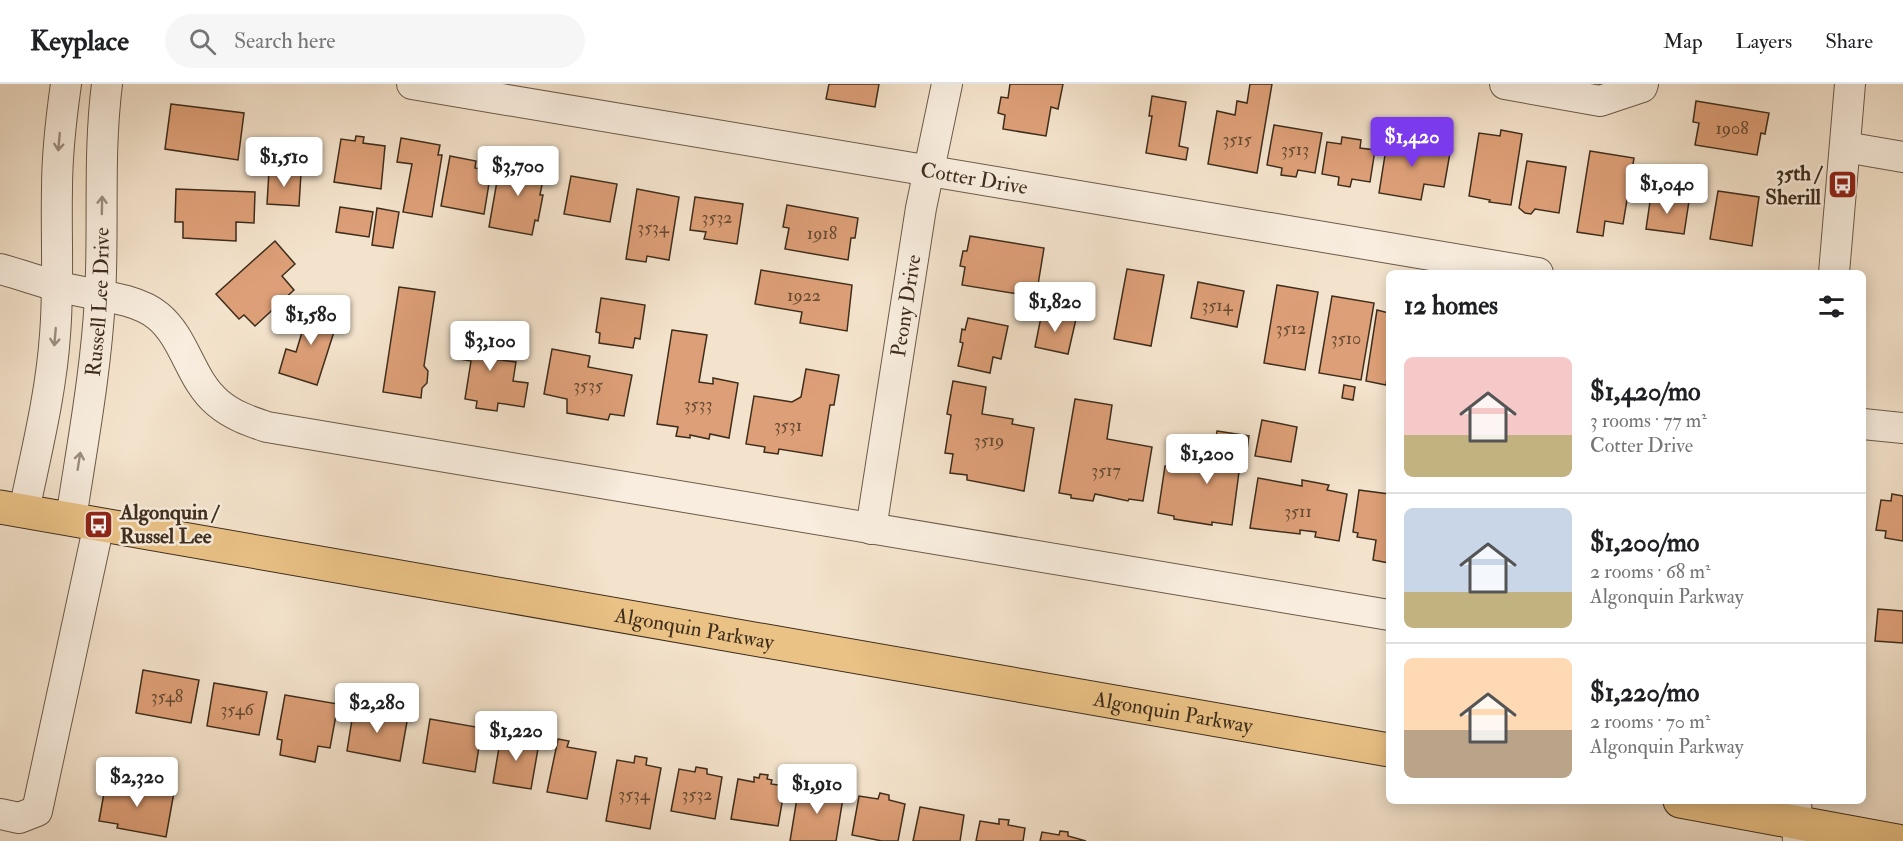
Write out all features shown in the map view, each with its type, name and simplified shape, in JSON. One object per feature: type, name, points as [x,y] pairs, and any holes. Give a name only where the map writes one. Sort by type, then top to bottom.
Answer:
[{"type":"main road","name":"Algonquin Parkway","points":[[12,509],[1386,749]]},
{"type":"main road","points":[[1697,804],[1898,841]]},
{"type":"street","name":"Russell Lee Drive","points":[[12,509],[43,420],[55,338],[58,287],[57,189],[66,84]]},
{"type":"street","name":"Russell Lee Drive","points":[[0,814],[19,818],[37,811],[85,522],[100,296],[102,164],[107,84]]},
{"type":"street","name":"Cotter Drive","points":[[412,84],[1520,270]]},
{"type":"street","name":"Peony Drive","points":[[871,529],[919,220],[947,84]]},
{"type":"street","points":[[1505,84],[1600,100],[1642,87],[1643,84]]},
{"type":"street","points":[[1834,270],[1850,84]]},
{"type":"street","points":[[1845,147],[1903,157]]},
{"type":"street","points":[[0,269],[58,287],[138,305],[156,315],[180,342],[204,388],[216,402],[232,413],[267,427],[1386,615]]},
{"type":"street","points":[[1866,424],[1903,428]]},
{"type":"building","points":[[829,84],[879,84],[875,107],[826,99]]},
{"type":"building","points":[[1010,84],[1063,84],[1058,109],[1051,107],[1046,136],[1003,129],[1005,115],[998,113],[1001,97],[1008,98]]},
{"type":"building","points":[[1250,84],[1272,84],[1257,173],[1208,164],[1217,111],[1235,115],[1237,101],[1247,103]]},
{"type":"building","points":[[1152,96],[1186,102],[1179,146],[1188,148],[1186,160],[1146,153],[1152,116],[1149,116]]},
{"type":"building","points":[[1696,101],[1769,113],[1765,134],[1761,133],[1757,155],[1695,145],[1699,123],[1693,122]]},
{"type":"building","points":[[171,104],[244,113],[238,160],[165,149]]},
{"type":"building","points":[[1274,125],[1322,133],[1315,173],[1298,170],[1296,177],[1281,175],[1282,168],[1267,165]]},
{"type":"building","points":[[1501,130],[1522,134],[1511,205],[1469,196],[1479,133],[1500,136]]},
{"type":"building","points":[[356,136],[364,137],[363,143],[385,146],[381,189],[334,182],[341,139],[355,141]]},
{"type":"building","points":[[1388,136],[1423,141],[1421,149],[1450,153],[1444,187],[1424,184],[1421,200],[1379,193]]},
{"type":"building","points":[[1342,137],[1361,140],[1360,148],[1375,150],[1370,182],[1352,179],[1350,187],[1338,185],[1339,177],[1322,174],[1327,142],[1341,144]]},
{"type":"building","points":[[401,138],[440,145],[438,155],[442,155],[432,217],[403,212],[412,164],[397,162]]},
{"type":"building","points":[[1590,151],[1634,158],[1623,224],[1605,221],[1603,236],[1577,232]]},
{"type":"building","points":[[450,156],[476,161],[475,168],[491,171],[484,214],[441,206]]},
{"type":"building","points":[[519,159],[546,164],[538,221],[535,220],[532,235],[489,227],[500,164],[517,167]]},
{"type":"building","points":[[1527,161],[1566,167],[1559,213],[1535,209],[1531,214],[1519,208]]},
{"type":"building","points":[[269,171],[301,173],[299,206],[267,204]]},
{"type":"building","points":[[571,176],[617,184],[610,222],[564,214]]},
{"type":"building","points":[[176,189],[255,192],[254,223],[236,222],[236,241],[183,238],[183,222],[175,222]]},
{"type":"building","points":[[637,189],[679,197],[669,260],[647,256],[646,262],[626,259]]},
{"type":"building","points":[[1718,191],[1759,197],[1752,246],[1710,239]]},
{"type":"building","points":[[1651,195],[1689,201],[1684,234],[1646,229]]},
{"type":"building","points":[[695,197],[743,204],[737,244],[704,239],[706,232],[690,230]]},
{"type":"building","points":[[787,205],[858,218],[855,238],[851,238],[848,260],[785,249],[789,228],[783,227]]},
{"type":"building","points":[[340,207],[373,212],[369,237],[336,232]]},
{"type":"building","points":[[377,208],[399,212],[393,248],[372,245]]},
{"type":"building","points":[[970,236],[1044,248],[1036,297],[962,285],[965,267],[960,266],[963,251],[967,251]]},
{"type":"building","points":[[275,241],[295,264],[282,276],[294,290],[255,326],[244,315],[239,319],[216,294]]},
{"type":"building","points":[[1127,269],[1164,275],[1151,346],[1114,339]]},
{"type":"building","points":[[761,270],[852,285],[847,331],[800,323],[802,312],[755,304]]},
{"type":"building","points":[[1198,282],[1244,291],[1237,327],[1191,318]]},
{"type":"building","points":[[1277,285],[1318,292],[1305,370],[1264,363]]},
{"type":"building","points":[[399,287],[435,292],[424,366],[428,371],[427,383],[422,388],[421,398],[383,392]]},
{"type":"building","points":[[1332,296],[1374,303],[1361,380],[1319,373]]},
{"type":"building","points":[[601,298],[645,305],[640,339],[635,338],[633,348],[599,343],[600,333],[596,332]]},
{"type":"building","points":[[311,303],[340,313],[317,385],[279,373],[286,349],[296,352]]},
{"type":"building","points":[[1377,310],[1386,312],[1386,385],[1366,381]]},
{"type":"building","points":[[1042,312],[1076,319],[1068,354],[1035,347]]},
{"type":"building","points":[[968,318],[1008,326],[1001,359],[993,357],[990,373],[958,366],[963,343],[960,342],[962,329],[965,330]]},
{"type":"building","points":[[464,326],[498,331],[494,359],[516,362],[513,381],[528,383],[524,407],[498,403],[497,411],[476,408],[477,401],[465,399],[471,361],[459,359]]},
{"type":"building","points":[[672,330],[707,335],[699,382],[713,384],[713,378],[738,383],[729,438],[710,434],[709,439],[690,435],[690,438],[676,436],[678,427],[657,424]]},
{"type":"building","points":[[552,349],[590,356],[588,367],[632,375],[624,416],[610,414],[608,420],[567,413],[567,399],[544,394]]},
{"type":"building","points":[[806,369],[839,375],[834,405],[830,405],[822,456],[779,449],[778,454],[764,452],[765,447],[746,444],[754,396],[792,402],[801,397]]},
{"type":"building","points":[[953,381],[986,387],[982,414],[1013,419],[1012,424],[1034,428],[1024,491],[967,480],[967,475],[950,473],[953,454],[945,453],[951,415],[947,414]]},
{"type":"building","points":[[1344,385],[1355,387],[1353,400],[1342,398]]},
{"type":"building","points":[[1075,399],[1112,405],[1107,439],[1152,447],[1143,501],[1129,499],[1128,501],[1095,494],[1093,501],[1071,498],[1071,495],[1059,493]]},
{"type":"building","points":[[1262,420],[1297,427],[1291,462],[1255,456]]},
{"type":"building","points":[[1217,431],[1249,436],[1244,472],[1239,472],[1232,525],[1212,522],[1212,525],[1174,519],[1174,516],[1158,513],[1165,466],[1203,471],[1204,462],[1212,464]]},
{"type":"building","points":[[1258,478],[1302,486],[1302,480],[1329,485],[1327,490],[1347,494],[1339,541],[1315,537],[1316,532],[1300,530],[1300,534],[1250,528]]},
{"type":"building","points":[[1359,490],[1386,494],[1386,562],[1373,560],[1376,540],[1357,537],[1358,533],[1353,532]]},
{"type":"building","points":[[1892,494],[1903,496],[1903,541],[1885,538],[1886,531],[1876,530],[1881,500],[1891,501]]},
{"type":"building","points":[[1878,609],[1903,611],[1903,643],[1875,641]]},
{"type":"building","points":[[143,670],[199,680],[191,723],[136,713]]},
{"type":"building","points":[[214,683],[267,692],[259,735],[207,726]]},
{"type":"building","points":[[285,695],[338,704],[330,748],[318,746],[315,762],[280,755],[282,740],[277,739]]},
{"type":"building","points":[[354,707],[408,716],[400,761],[347,751]]},
{"type":"building","points":[[430,719],[482,728],[475,772],[423,763]]},
{"type":"building","points":[[502,730],[511,732],[510,738],[539,743],[531,789],[493,783]]},
{"type":"building","points":[[558,739],[569,741],[567,747],[596,752],[587,799],[547,792]]},
{"type":"building","points":[[635,756],[647,758],[646,765],[661,768],[650,829],[606,821],[617,760],[634,763]]},
{"type":"building","points":[[696,767],[707,769],[707,774],[722,777],[715,819],[671,811],[679,769],[695,772]]},
{"type":"building","points":[[760,774],[768,775],[767,779],[772,780],[771,784],[785,786],[778,826],[731,819],[738,779],[754,782],[754,777],[759,778]]},
{"type":"building","points":[[106,782],[174,792],[166,837],[117,828],[118,824],[99,821]]},
{"type":"building","points":[[818,783],[828,785],[828,790],[844,792],[836,841],[790,841],[799,786],[817,790]]},
{"type":"building","points":[[880,793],[889,795],[889,800],[905,804],[898,841],[882,841],[852,835],[859,796],[878,799]]},
{"type":"building","points":[[920,807],[964,815],[960,841],[913,841]]},
{"type":"building","points":[[999,819],[1009,820],[1008,825],[1025,828],[1023,841],[976,841],[980,821],[999,824]]},
{"type":"building","points":[[1060,831],[1068,832],[1068,836],[1086,841],[1040,841],[1042,832],[1059,835]]},
{"type":"place","name":"35th / Sherill","points":[[1842,185]]},
{"type":"place","name":"Algonquin / Russel Lee","points":[[99,524]]}]
